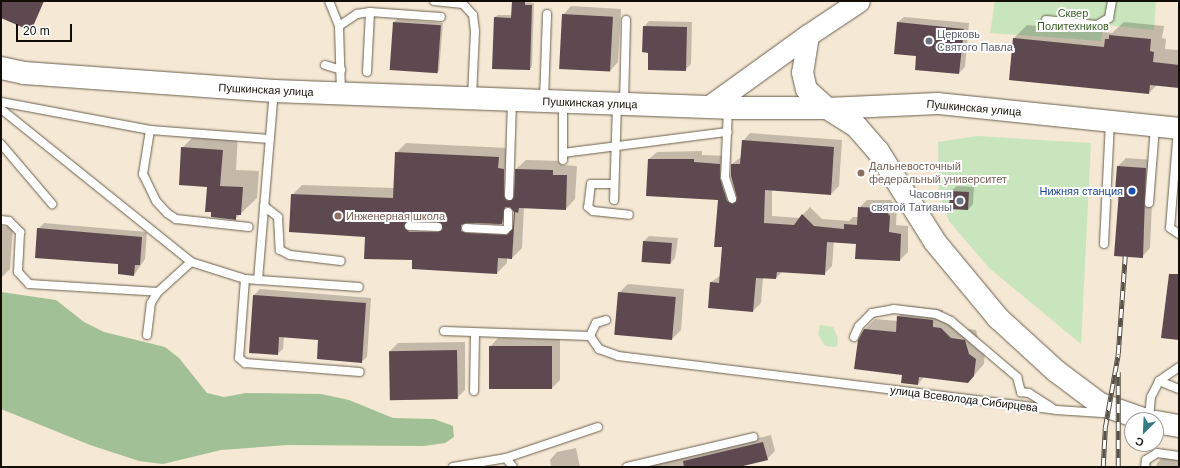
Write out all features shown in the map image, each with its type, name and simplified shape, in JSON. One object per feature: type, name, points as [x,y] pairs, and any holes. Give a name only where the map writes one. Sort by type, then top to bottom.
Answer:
[{"type":"main road","name":"Пушкинская улица","points":[[1,68],[24,72],[274,91],[718,108],[827,108]]},
{"type":"main road","points":[[827,108],[856,126],[878,151],[935,242],[998,318],[1056,371],[1091,397],[1110,408],[1124,413]]},
{"type":"main road","points":[[1164,423],[1179,426]]},
{"type":"street","points":[[718,108],[808,35],[859,1]]},
{"type":"street","points":[[808,35],[802,72],[806,89],[827,108]]},
{"type":"street","name":"Пушкинская улица","points":[[827,108],[937,103],[1178,128]]},
{"type":"lane","points":[[329,1],[339,26],[341,94]]},
{"type":"lane","points":[[434,1],[463,4],[472,15],[476,31],[472,98]]},
{"type":"lane","points":[[1046,20],[1097,25],[1109,18],[1112,1]]},
{"type":"lane","points":[[339,26],[357,14],[370,12],[441,17]]},
{"type":"lane","points":[[367,72],[370,12]]},
{"type":"lane","points":[[548,14],[553,102],[563,156],[616,144],[728,132]]},
{"type":"lane","points":[[614,200],[616,144],[626,20]]},
{"type":"lane","points":[[325,65],[341,70]]},
{"type":"lane","points":[[258,280],[274,91]]},
{"type":"lane","points":[[509,196],[512,100]]},
{"type":"lane","points":[[1,102],[150,130],[270,139]]},
{"type":"lane","points":[[718,108],[728,132],[725,177],[732,199]]},
{"type":"lane","points":[[1,109],[191,262],[245,279],[359,287]]},
{"type":"lane","points":[[1104,244],[1110,121]]},
{"type":"lane","points":[[1149,203],[1156,126]]},
{"type":"lane","points":[[1178,128],[1170,228],[1179,234]]},
{"type":"lane","points":[[150,130],[143,174],[156,201],[167,213],[176,219],[249,227]]},
{"type":"lane","points":[[1,144],[52,204]]},
{"type":"lane","points":[[614,184],[591,184],[588,207],[593,211],[628,215]]},
{"type":"lane","points":[[264,206],[278,218],[280,250],[290,255],[341,261]]},
{"type":"lane","points":[[466,228],[504,230],[508,227],[508,212]]},
{"type":"lane","points":[[1,220],[9,221],[20,232],[18,272],[29,284],[158,292]]},
{"type":"lane","points":[[409,226],[438,227]]},
{"type":"lane","points":[[147,335],[149,306],[158,292],[191,262]]},
{"type":"lane","points":[[245,279],[239,358],[242,361],[246,363],[360,372]]},
{"type":"lane","points":[[854,337],[859,326],[872,313],[894,309],[936,314],[951,321],[1017,376],[1021,392],[1029,393],[1056,410]]},
{"type":"lane","points":[[444,331],[590,336],[596,323],[606,320]]},
{"type":"lane","points":[[474,391],[475,333]]},
{"type":"lane","name":"улица Всеволода Сибирцева","points":[[590,336],[599,349],[618,356],[795,379],[1124,417]]},
{"type":"lane","points":[[1146,412],[1159,381],[1176,370]]},
{"type":"lane","points":[[1159,381],[1179,389]]},
{"type":"lane","points":[[453,467],[506,458],[598,427]]},
{"type":"lane","points":[[627,467],[754,437]]},
{"type":"lane","points":[[1145,467],[1146,460],[1157,453],[1179,456]]},
{"type":"lane","points":[[506,458],[513,467]]},
{"type":"green space","name":"Сквер Политехников","points":[[995,1],[1156,1],[1154,30],[1104,25],[1101,41],[990,33]]},
{"type":"green space","points":[[977,136],[1091,143],[1081,344],[989,268],[949,221],[939,195],[938,142]]},
{"type":"green space","points":[[1,292],[56,300],[84,322],[104,332],[165,347],[179,358],[207,393],[224,397],[246,393],[321,394],[349,400],[393,418],[434,419],[453,426],[454,437],[445,443],[424,446],[288,445],[221,450],[163,464],[139,461],[90,445],[1,409]]},
{"type":"green space","points":[[820,325],[833,327],[838,338],[837,347],[825,346],[818,334]]},
{"type":"building","points":[[1,1],[44,1],[31,31],[1,18]]},
{"type":"building","points":[[512,1],[525,1],[525,5],[532,5],[530,70],[492,69],[494,17],[511,18]]},
{"type":"building","points":[[562,14],[613,17],[610,72],[559,69]]},
{"type":"building","points":[[393,22],[441,25],[438,73],[390,70]]},
{"type":"building","name":"Церковь Святого Павла","points":[[897,22],[964,29],[959,74],[915,70],[916,56],[894,54]]},
{"type":"building","points":[[643,26],[687,27],[686,71],[648,70],[648,53],[642,52]]},
{"type":"building","points":[[1109,35],[1151,39],[1150,51],[1154,52],[1153,62],[1179,65],[1179,88],[1150,85],[1149,94],[1009,80],[1013,38],[1104,47],[1105,39],[1109,39]]},
{"type":"building","points":[[742,140],[834,147],[831,195],[765,190],[764,223],[794,225],[802,214],[814,226],[844,229],[844,224],[857,225],[858,207],[883,208],[890,216],[889,232],[901,234],[900,261],[855,259],[856,244],[827,242],[825,275],[777,272],[776,279],[756,278],[753,312],[708,308],[710,282],[719,283],[722,247],[714,247],[718,200],[646,196],[648,159],[694,159],[694,162],[720,164],[720,178],[727,201],[733,204],[737,198],[731,176],[731,164],[740,164]]},
{"type":"building","points":[[181,147],[223,150],[220,186],[243,187],[241,215],[236,215],[236,220],[211,217],[211,212],[205,212],[207,187],[179,185]]},
{"type":"building","points":[[395,152],[499,157],[498,168],[504,169],[504,196],[508,201],[514,197],[515,169],[553,170],[553,175],[567,175],[566,210],[519,208],[518,213],[515,212],[512,259],[498,258],[497,274],[412,269],[412,260],[364,259],[365,237],[289,232],[291,194],[393,198]],"holes":[[[505,207],[510,207],[514,212],[513,228],[507,235],[466,233],[461,231],[461,225],[466,223],[502,224]],[[407,221],[438,222],[443,228],[438,232],[409,232],[404,226]]]},
{"type":"building","points":[[1117,166],[1146,168],[1143,258],[1114,256],[1119,191],[1115,191]]},
{"type":"building","name":"Часовня святой Татианы","points":[[950,191],[969,192],[968,210],[949,209]]},
{"type":"building","points":[[37,228],[142,237],[140,265],[135,265],[134,276],[118,274],[118,264],[35,258]]},
{"type":"building","points":[[643,241],[672,243],[670,264],[642,262]]},
{"type":"building","points":[[1169,274],[1179,274],[1179,340],[1161,338]]},
{"type":"building","points":[[618,292],[676,297],[672,340],[614,335]]},
{"type":"building","points":[[253,295],[366,303],[362,363],[317,359],[318,340],[279,337],[278,355],[249,353]]},
{"type":"building","points":[[897,316],[933,320],[933,327],[941,328],[951,338],[965,340],[969,354],[976,359],[974,376],[968,383],[919,377],[918,385],[901,383],[902,375],[854,369],[858,340],[864,329],[896,332]]},
{"type":"building","points":[[489,346],[552,346],[552,389],[489,389]]},
{"type":"building","points":[[457,350],[458,399],[390,400],[389,351]]},
{"type":"building","points":[[763,442],[768,460],[739,467],[684,467],[683,461]]},
{"type":"railway","points":[[1103,467],[1105,428],[1118,354],[1125,256]]},
{"type":"railway","points":[[1118,372],[1118,467]]},
{"type":"place","name":"Церковь Святого Павла","points":[[929,41]]},
{"type":"place","name":"Дальневосточный федеральный университет","points":[[861,173]]},
{"type":"place","name":"Нижняя станция","points":[[1132,191]]},
{"type":"place","name":"Часовня святой Татианы","points":[[960,201]]},
{"type":"place","name":"Инженерная школа","points":[[338,216]]}]
